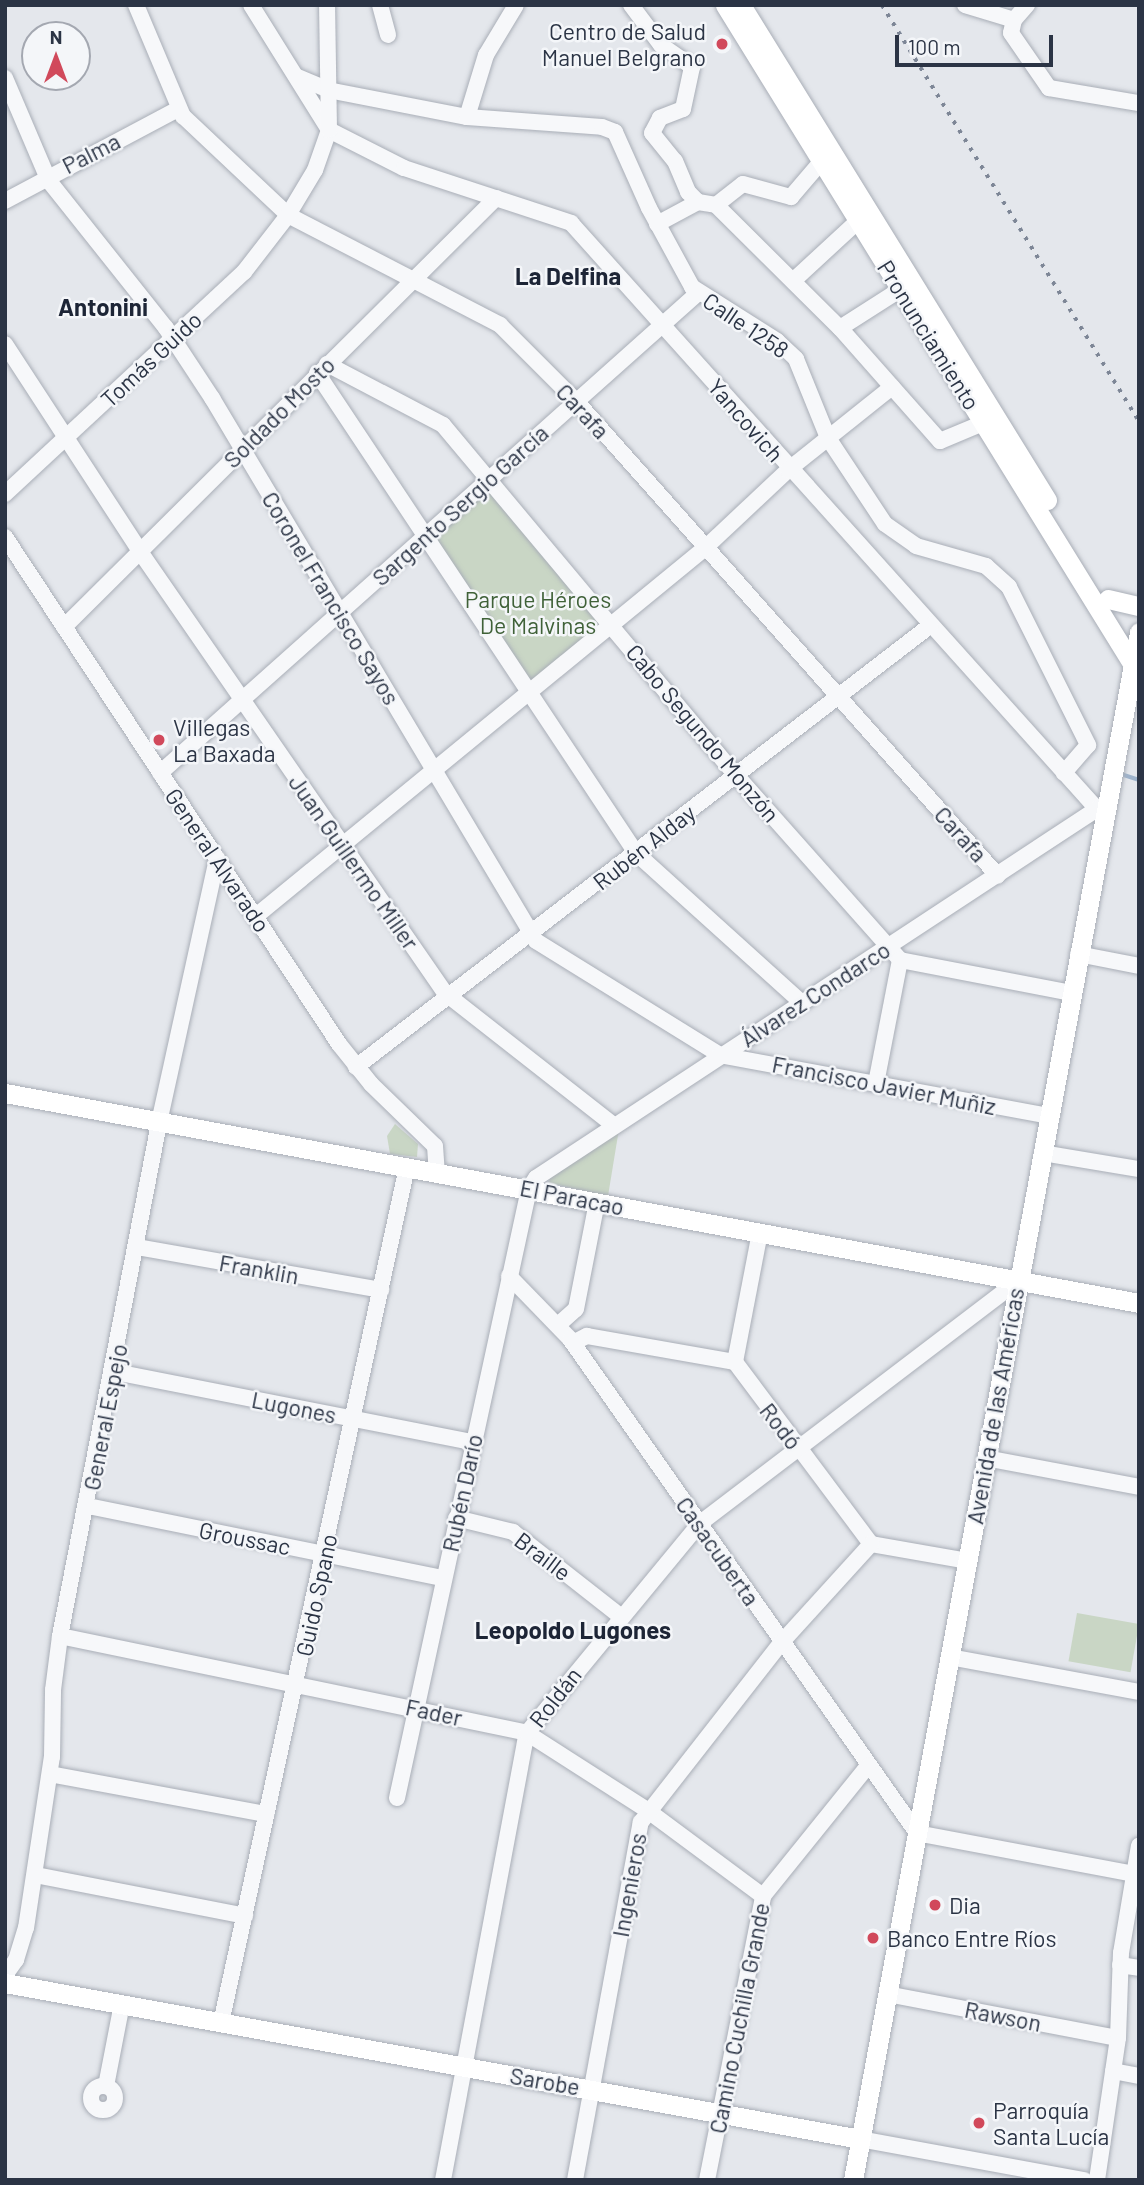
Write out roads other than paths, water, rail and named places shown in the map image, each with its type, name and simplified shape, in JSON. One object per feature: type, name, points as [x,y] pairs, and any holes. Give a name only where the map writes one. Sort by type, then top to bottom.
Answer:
[{"type":"main road","name":"Pronunciamiento","points":[[725,5],[1133,665]]},
{"type":"main road","name":"Pronunciamiento","points":[[741,5],[1108,599],[1138,637]]},
{"type":"main road","points":[[1108,599],[1139,606]]},
{"type":"main road","name":"Avenida de las Américas","points":[[853,2180],[1049,1116],[1101,809],[1130,724],[1133,665],[1138,637]]},
{"type":"main road","name":"El Paracao","points":[[5,1093],[160,1118],[407,1167],[1139,1303]]},
{"type":"main road","name":"Sarobe","points":[[5,1983],[860,2139]]},
{"type":"street","name":"Carafa","points":[[136,5],[178,109],[288,215],[413,278],[500,326],[576,401],[998,876]]},
{"type":"street","points":[[251,5],[329,130]]},
{"type":"street","points":[[288,215],[316,170],[329,130],[327,5]]},
{"type":"street","points":[[380,5],[388,34]]},
{"type":"street","points":[[467,117],[486,55],[516,5]]},
{"type":"street","points":[[631,5],[661,45],[692,67],[683,109],[660,118],[652,133],[676,161],[688,192],[698,202],[716,205],[794,280],[940,441],[983,422]]},
{"type":"street","points":[[965,5],[1014,20]]},
{"type":"street","points":[[1027,5],[1014,20],[1011,33],[1049,88],[1139,103]]},
{"type":"street","name":"Calle 1258","points":[[298,77],[328,90],[408,102],[467,117],[602,127],[615,132],[657,224],[698,293],[787,349],[802,367],[828,438],[871,508],[897,535],[916,546],[986,566],[1009,587],[1088,745],[1064,773]]},
{"type":"street","name":"Coronel Francisco Sayos","points":[[5,78],[46,177],[173,338],[435,769],[531,936],[720,1055]]},
{"type":"street","name":"Palma","points":[[5,201],[178,109]]},
{"type":"street","name":"Yancovich","points":[[329,130],[404,168],[570,223],[663,324],[788,470],[1064,773],[1101,809]]},
{"type":"street","points":[[716,205],[743,184],[791,197],[821,162]]},
{"type":"street","name":"Soldado Mosto","points":[[64,628],[496,198]]},
{"type":"street","points":[[657,224],[698,202]]},
{"type":"street","name":"Tomás Guido","points":[[5,494],[244,272],[288,215]]},
{"type":"street","points":[[794,280],[858,221]]},
{"type":"street","points":[[840,328],[901,289]]},
{"type":"street","name":"Sargento Sergio García","points":[[160,773],[489,476],[698,293]]},
{"type":"street","name":"Juan Guillermo Miller","points":[[5,344],[141,552],[449,998],[612,1124]]},
{"type":"street","points":[[322,369],[426,534],[636,853],[802,1003]]},
{"type":"street","name":"Cabo Segundo Monzón","points":[[322,369],[434,418],[489,476],[736,775],[900,960]]},
{"type":"street","points":[[256,916],[611,621],[705,548],[788,470],[892,387]]},
{"type":"street","name":"General Alvarado","points":[[5,537],[356,1067],[435,1146],[437,1172]]},
{"type":"street","name":"Rubén Alday","points":[[356,1067],[531,936],[931,625]]},
{"type":"street","name":"Álvarez Condarco","points":[[529,1189],[545,1170],[612,1124],[1101,809]]},
{"type":"street","name":"General Espejo","points":[[5,1975],[22,1946],[50,1774],[60,1636],[115,1372],[160,1118],[217,858]]},
{"type":"street","points":[[1078,954],[1139,966]]},
{"type":"street","points":[[876,1084],[900,960],[1071,992]]},
{"type":"street","name":"Francisco Javier Muñiz","points":[[720,1055],[1049,1116]]},
{"type":"street","points":[[1042,1153],[1139,1169]]},
{"type":"street","name":"Guido Spano","points":[[221,2023],[407,1167]]},
{"type":"street","name":"Rubén Darío","points":[[397,1798],[529,1189]]},
{"type":"street","points":[[558,1325],[576,1309],[597,1202]]},
{"type":"street","points":[[573,1343],[587,1336],[735,1362],[760,1232]]},
{"type":"street","name":"Franklin","points":[[137,1247],[381,1290]]},
{"type":"street","name":"Casacuberta","points":[[509,1276],[573,1343],[781,1643],[917,1833]]},
{"type":"street","name":"Roldán","points":[[443,2180],[527,1732],[620,1616],[699,1524],[1018,1281]]},
{"type":"street","name":"Rodó","points":[[735,1362],[871,1544]]},
{"type":"street","name":"Lugones","points":[[115,1372],[473,1442]]},
{"type":"street","points":[[986,1458],[1139,1487]]},
{"type":"street","name":"Groussac","points":[[88,1506],[443,1578]]},
{"type":"street","name":"Braille","points":[[456,1518],[513,1532],[620,1616]]},
{"type":"street","points":[[871,1544],[967,1561]]},
{"type":"street","name":"Ingenieros","points":[[575,2180],[637,1835],[647,1810],[781,1643],[871,1544]]},
{"type":"street","name":"Fader","points":[[60,1636],[527,1732],[647,1810],[763,1896]]},
{"type":"street","points":[[950,1657],[1139,1692]]},
{"type":"street","name":"Camino Cuchilla Grande","points":[[707,2180],[763,1896],[868,1766]]},
{"type":"street","points":[[50,1774],[266,1814]]},
{"type":"street","points":[[917,1833],[1136,1875]]},
{"type":"street","points":[[1097,2180],[1118,2038],[1120,1965],[1139,1845]]},
{"type":"street","points":[[35,1875],[245,1916]]},
{"type":"street","points":[[1120,1965],[1139,1968]]},
{"type":"street","name":"Rawson","points":[[887,1994],[1118,2038]]},
{"type":"street","points":[[106,2086],[122,2004]]},
{"type":"street","points":[[1113,2071],[1139,2076]]},
{"type":"street","name":"Sarobe","points":[[860,2139],[1047,2177],[1084,2180]]},
{"type":"waterway","points":[[1121,774],[1139,780]]},
{"type":"railway","points":[[882,5],[1139,421]]},
{"type":"place","name":"Centro de Salud Manuel Belgrano","points":[[722,44]]},
{"type":"place","name":"Villegas La Baxada","points":[[159,740]]},
{"type":"place","name":"Dia","points":[[935,1905]]},
{"type":"place","name":"Banco Entre Ríos","points":[[873,1938]]},
{"type":"place","name":"Parroquía Santa Lucía","points":[[979,2123]]},
{"type":"district","name":"La Delfina","points":[[568,276]]},
{"type":"district","name":"Antonini","points":[[103,307]]},
{"type":"district","name":"Leopoldo Lugones","points":[[573,1630]]},
{"type":"park label","name":"Parque Héroes De Malvinas","points":[[538,612]]}]
